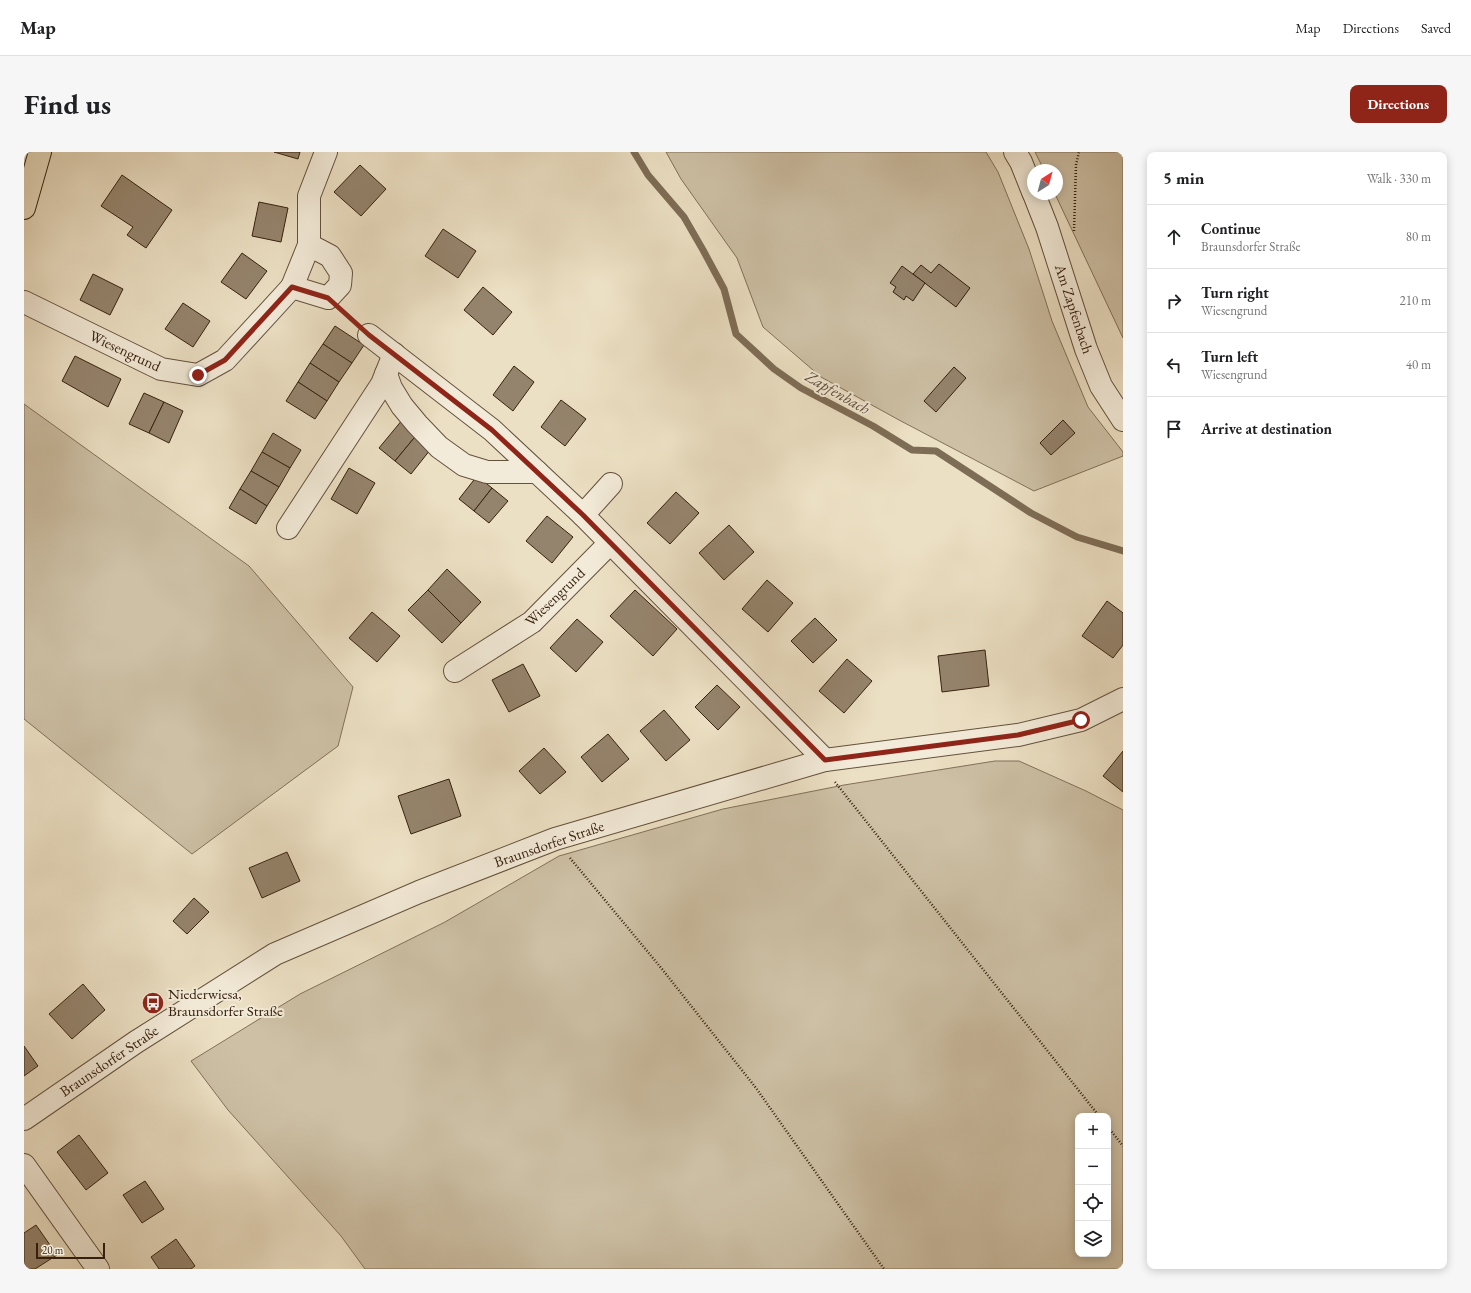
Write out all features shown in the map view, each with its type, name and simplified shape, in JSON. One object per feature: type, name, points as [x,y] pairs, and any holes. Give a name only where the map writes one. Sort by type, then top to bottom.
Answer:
[{"type":"main road","points":[[24,208],[40,152]]},
{"type":"street","name":"Wiesengrund","points":[[24,302],[161,369],[198,375],[225,360],[292,287],[309,245],[309,196],[326,152]]},
{"type":"street","name":"Am Zapfenbach","points":[[1015,152],[1027,178]]},
{"type":"street","name":"Am Zapfenbach","points":[[1036,200],[1047,227],[1086,350],[1101,386],[1123,420]]},
{"type":"street","points":[[292,287],[328,298],[340,285],[341,273],[330,256],[309,245]]},
{"type":"street","points":[[369,335],[492,430],[583,515],[825,760]]},
{"type":"street","points":[[288,528],[382,384],[394,354]]},
{"type":"street","points":[[386,374],[391,388],[402,406],[417,424],[439,447],[464,465],[487,472],[537,472]]},
{"type":"street","points":[[583,515],[611,484]]},
{"type":"street","name":"Wiesengrund","points":[[455,671],[532,622],[610,543]]},
{"type":"street","name":"Braunsdorfer Straße","points":[[24,1119],[136,1042],[275,954],[419,892],[555,839],[825,760],[1018,735],[1081,720],[1123,700]]},
{"type":"street","points":[[24,1165],[98,1269]]},
{"type":"path","points":[[1074,233],[1076,165],[1078,152]]},
{"type":"path","points":[[328,298],[369,335]]},
{"type":"path","points":[[825,760],[834,781],[1097,1113]]},
{"type":"path","points":[[555,839],[662,969],[756,1088],[884,1269]]},
{"type":"path","points":[[1111,1131],[1123,1146]]},
{"type":"shaded area","points":[[666,152],[986,152],[998,172],[1029,249],[1052,321],[1088,407],[1123,452],[1123,456],[1034,491],[821,377],[763,327],[737,258],[681,179]]},
{"type":"shaded area","points":[[1035,152],[1123,152],[1123,338],[1058,200],[1063,200],[1063,164],[1041,164]]},
{"type":"shaded area","points":[[24,404],[249,566],[353,687],[338,746],[192,854],[24,719]]},
{"type":"shaded area","points":[[995,761],[1019,761],[1086,791],[1123,810],[1123,1269],[365,1269],[341,1236],[228,1110],[191,1061],[300,994],[445,922],[559,856],[723,809],[844,785]]},
{"type":"building","points":[[274,152],[300,152],[298,159]]},
{"type":"building","points":[[360,165],[386,189],[361,216],[334,192]]},
{"type":"building","points":[[122,175],[172,210],[146,248],[127,235],[133,227],[101,206]]},
{"type":"building","points":[[259,202],[288,208],[281,242],[252,236]]},
{"type":"building","points":[[443,229],[476,251],[458,278],[425,256]]},
{"type":"building","points":[[242,253],[267,271],[246,299],[221,282]]},
{"type":"building","points":[[939,264],[970,288],[956,307],[913,274],[921,265],[931,273]]},
{"type":"building","points":[[902,266],[925,283],[913,301],[906,296],[904,300],[893,292],[896,287],[890,283]]},
{"type":"building","points":[[93,274],[123,289],[110,315],[80,300]]},
{"type":"building","points":[[483,287],[512,312],[493,335],[464,310]]},
{"type":"building","points":[[183,303],[210,321],[193,347],[165,329]]},
{"type":"building","points":[[335,326],[364,345],[352,363],[323,344]]},
{"type":"building","points":[[323,344],[352,363],[339,382],[310,363]]},
{"type":"building","points":[[75,356],[121,379],[108,407],[62,381]]},
{"type":"building","points":[[310,363],[339,382],[327,401],[298,382]]},
{"type":"building","points":[[514,366],[534,382],[513,411],[493,395]]},
{"type":"building","points":[[954,367],[966,378],[936,412],[924,401]]},
{"type":"building","points":[[298,382],[327,401],[315,419],[286,401]]},
{"type":"building","points":[[144,393],[164,402],[149,433],[129,424]]},
{"type":"building","points":[[561,400],[586,419],[565,446],[541,427]]},
{"type":"building","points":[[164,402],[183,411],[169,443],[149,433]]},
{"type":"building","points":[[403,419],[419,432],[395,461],[379,448]]},
{"type":"building","points":[[1063,420],[1075,433],[1051,455],[1040,443]]},
{"type":"building","points":[[419,432],[434,445],[411,474],[395,461]]},
{"type":"building","points":[[273,433],[301,450],[290,468],[262,452]]},
{"type":"building","points":[[262,452],[290,468],[279,487],[251,471]]},
{"type":"building","points":[[349,468],[375,483],[357,514],[331,499]]},
{"type":"building","points":[[251,471],[279,487],[267,506],[240,489]]},
{"type":"building","points":[[477,476],[492,488],[474,511],[459,499]]},
{"type":"building","points":[[492,488],[508,501],[489,523],[474,511]]},
{"type":"building","points":[[240,489],[267,506],[256,524],[229,508]]},
{"type":"building","points":[[676,492],[699,513],[670,544],[647,523]]},
{"type":"building","points":[[547,516],[573,537],[552,563],[526,541]]},
{"type":"building","points":[[729,525],[754,552],[724,580],[699,553]]},
{"type":"building","points":[[447,569],[481,602],[461,623],[428,590]]},
{"type":"building","points":[[767,580],[793,603],[768,632],[742,609]]},
{"type":"building","points":[[428,590],[461,623],[442,643],[408,610]]},
{"type":"building","points":[[635,590],[677,629],[653,656],[610,616]]},
{"type":"building","points":[[1107,601],[1123,613],[1123,645],[1113,658],[1082,636]]},
{"type":"building","points":[[372,612],[400,636],[377,662],[349,638]]},
{"type":"building","points":[[815,618],[837,640],[813,663],[791,641]]},
{"type":"building","points":[[577,619],[603,642],[576,672],[550,648]]},
{"type":"building","points":[[985,650],[989,686],[942,692],[938,656]]},
{"type":"building","points":[[847,659],[872,681],[844,713],[819,691]]},
{"type":"building","points":[[523,664],[540,696],[509,712],[492,680]]},
{"type":"building","points":[[717,685],[740,707],[718,730],[695,707]]},
{"type":"building","points":[[664,710],[690,740],[666,761],[640,731]]},
{"type":"building","points":[[608,734],[629,759],[602,782],[581,757]]},
{"type":"building","points":[[544,748],[566,772],[540,794],[519,771]]},
{"type":"building","points":[[1123,751],[1123,792],[1103,776]]},
{"type":"building","points":[[449,779],[461,816],[411,834],[398,796]]},
{"type":"building","points":[[287,852],[300,881],[262,898],[249,868]]},
{"type":"building","points":[[194,898],[209,912],[187,934],[173,921]]},
{"type":"building","points":[[83,984],[105,1010],[72,1039],[49,1014]]},
{"type":"building","points":[[24,1046],[38,1066],[24,1076]]},
{"type":"building","points":[[79,1135],[108,1173],[86,1190],[57,1152]]},
{"type":"building","points":[[145,1181],[164,1209],[142,1223],[123,1195]]},
{"type":"building","points":[[36,1225],[57,1255],[35,1269],[24,1269],[24,1233]]},
{"type":"building","points":[[176,1239],[195,1266],[191,1269],[159,1269],[151,1257]]},
{"type":"waterway","name":"Zapfenbach","points":[[634,152],[648,175],[684,217],[703,250],[724,289],[736,334],[774,369],[801,388],[873,426],[912,450],[936,451],[1031,513],[1077,537],[1123,551]]},
{"type":"place","name":"Niederwiesa, Braunsdorfer Straße","points":[[153,1003]]},
{"type":"route","points":[[198,375],[225,360],[292,287],[328,298],[369,335],[492,430],[583,515],[825,760],[1018,735],[1081,720]]}]
